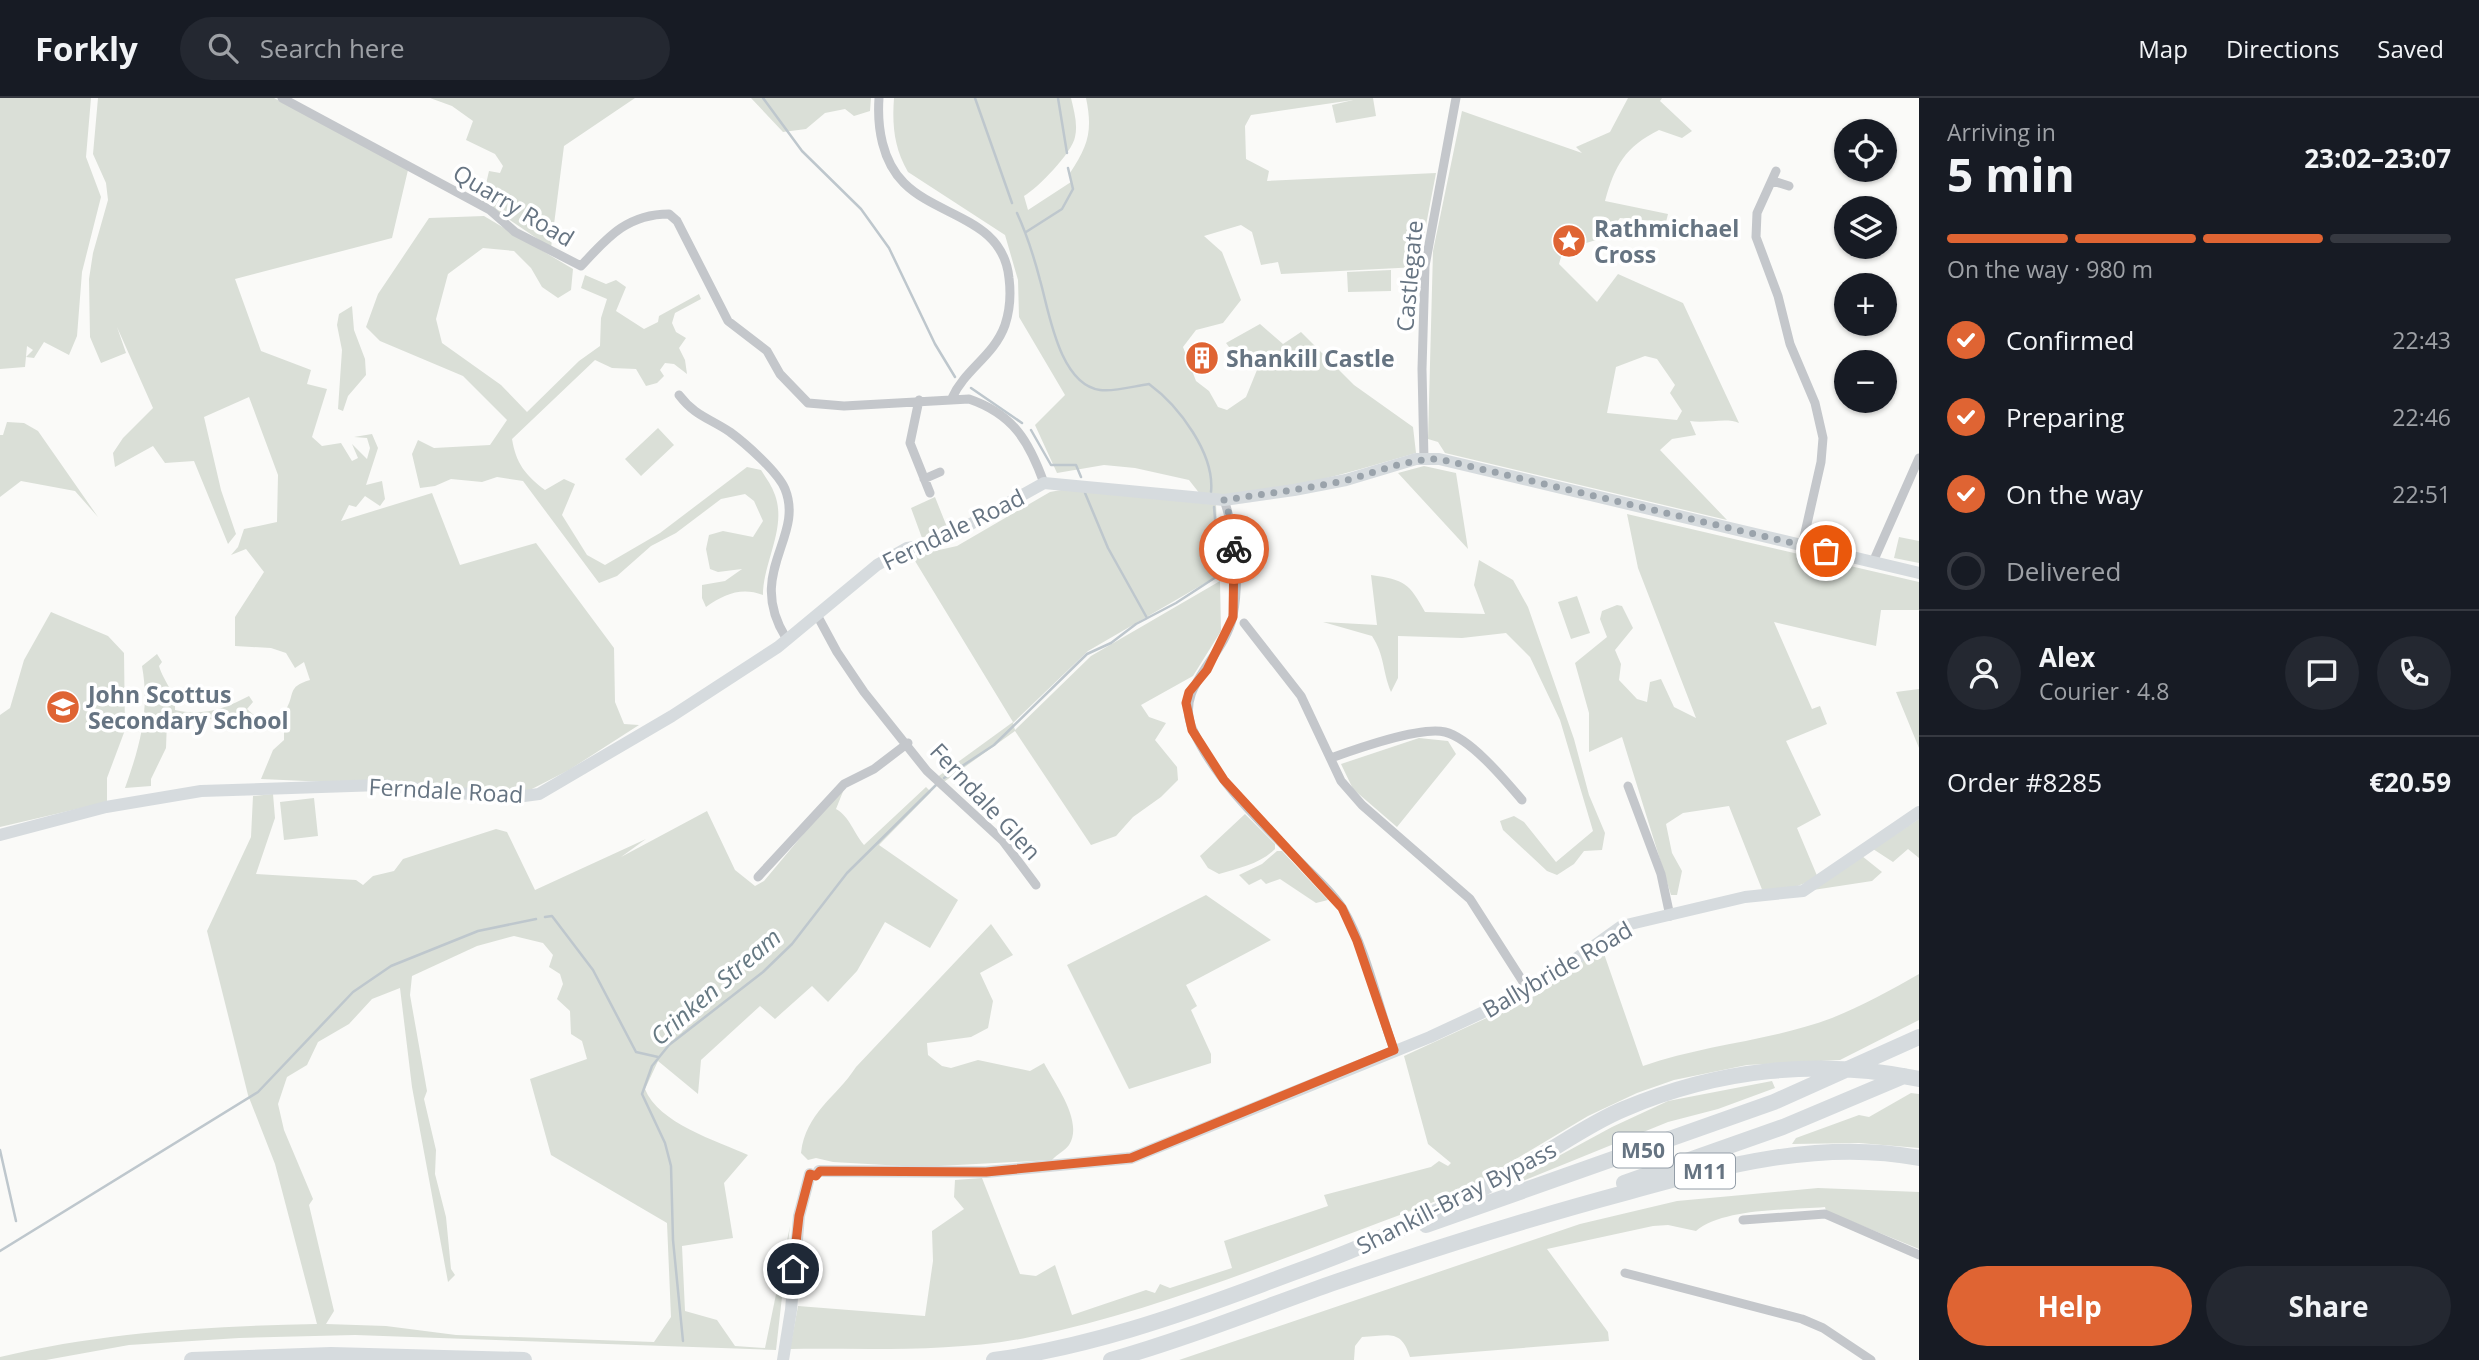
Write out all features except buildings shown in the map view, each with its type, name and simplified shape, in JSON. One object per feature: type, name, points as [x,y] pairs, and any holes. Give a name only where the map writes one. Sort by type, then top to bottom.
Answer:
[{"type":"highway","name":"M50","points":[[1361,1247],[1515,1196],[1774,1102],[1919,1037]]},
{"type":"highway","name":"Shankill-Bray Bypass","points":[[994,1360],[1095,1341],[1180,1315],[1361,1247],[1472,1194],[1622,1110],[1716,1079],[1783,1069],[1834,1068],[1919,1079]]},
{"type":"highway","name":"M50","points":[[1496,1227],[1783,1127],[1872,1092],[1919,1069]]},
{"type":"highway","name":"Shankill-Bray Bypass","points":[[1111,1360],[1496,1227],[1700,1172],[1764,1158],[1861,1152],[1919,1158]]},
{"type":"highway","points":[[191,1360],[331,1355],[524,1360]]},
{"type":"street","name":"Quarry Road","points":[[282,98],[490,210],[515,232],[581,266],[618,227],[650,214],[669,214],[677,221],[728,321],[767,351],[780,374],[808,404],[844,406],[952,398],[984,404],[1012,424],[1032,449],[1044,483]]},
{"type":"street","points":[[879,98],[879,127],[884,146],[891,165],[903,182],[985,231],[1002,250],[1008,267],[1010,290],[1004,327],[995,346],[964,377],[952,398]]},
{"type":"street","name":"Castlegate","points":[[1424,459],[1421,402],[1425,266],[1456,98]]},
{"type":"street","points":[[1788,186],[1774,176],[1757,213],[1756,237],[1778,296],[1790,344],[1815,403],[1823,438],[1821,462],[1802,546]]},
{"type":"street","points":[[679,395],[691,411],[731,433],[770,468],[785,490],[788,516],[770,580],[773,608],[786,638]]},
{"type":"street","points":[[919,400],[910,443],[930,493]]},
{"type":"street","points":[[1873,562],[1919,458]]},
{"type":"street","name":"Ferndale Road","points":[[0,835],[113,806],[201,791],[381,785],[509,798],[539,794],[672,716],[786,638],[877,565],[907,548],[934,544],[1044,483],[1224,500],[1346,480],[1424,459],[1465,464],[1919,573]]},
{"type":"street","points":[[924,479],[940,472]]},
{"type":"street","points":[[1224,500],[1232,522],[1233,617],[1207,670],[1189,692],[1186,703],[1192,730],[1224,780],[1342,908],[1357,941],[1394,1050]]},
{"type":"street","name":"Ferndale Glen","points":[[817,615],[837,652],[864,692],[908,743],[927,771],[1003,841],[1036,885]]},
{"type":"street","points":[[1244,623],[1301,696],[1341,780],[1362,805],[1470,899],[1527,988]]},
{"type":"street","points":[[1331,758],[1426,730],[1446,732],[1476,753],[1522,800]]},
{"type":"street","name":"Ferndale Glen","points":[[758,877],[844,784],[874,769],[908,743]]},
{"type":"street","points":[[1628,786],[1661,874],[1670,916]]},
{"type":"street","name":"Ballybride Road","points":[[784,1354],[799,1216],[815,1173],[986,1172],[1131,1158],[1430,1037],[1552,976],[1622,926],[1745,897],[1803,891],[1919,812]]},
{"type":"street","points":[[1743,1220],[1825,1214],[1919,1255]]},
{"type":"street","points":[[1625,1273],[1802,1319],[1823,1328],[1853,1355],[1871,1360]]},
{"type":"shaded area","points":[[0,98],[91,98],[86,157],[101,197],[82,272],[77,336],[69,355],[44,342],[34,358],[26,357],[33,350],[27,346],[25,367],[0,369]]},
{"type":"shaded area","points":[[98,98],[274,98],[408,170],[392,238],[235,279],[261,351],[311,370],[307,384],[327,389],[312,437],[322,446],[341,443],[352,461],[358,458],[352,444],[367,459],[370,448],[367,438],[354,437],[372,434],[378,448],[366,485],[382,481],[385,499],[380,506],[365,496],[356,507],[349,505],[341,521],[432,493],[460,565],[536,543],[614,648],[615,702],[624,724],[639,725],[569,770],[528,791],[261,779],[273,750],[284,740],[284,729],[270,722],[285,711],[294,688],[310,680],[304,662],[295,668],[286,653],[271,648],[235,646],[235,617],[264,572],[246,549],[231,555],[238,547],[244,529],[277,522],[278,475],[249,397],[204,417],[221,490],[236,534],[228,544],[194,461],[165,463],[153,446],[115,467],[113,453],[123,438],[153,408],[117,327],[126,353],[101,363],[90,337],[89,279],[93,253],[108,200],[106,183],[93,154]]},
{"type":"shaded area","points":[[430,98],[635,98],[564,146],[551,248],[482,201],[489,171],[500,173],[503,166],[495,154],[466,140],[473,121],[452,106]]},
{"type":"shaded area","points":[[751,98],[871,98],[870,111],[854,116],[845,109],[825,113],[806,129],[783,132]]},
{"type":"shaded area","points":[[894,98],[1071,98],[1076,127],[1073,144],[1054,170],[1024,196],[1028,210],[1071,182],[1070,173],[1085,146],[1089,129],[1086,98],[1373,98],[1376,116],[1336,123],[1332,105],[1353,100],[1251,115],[1245,126],[1246,159],[1269,171],[1267,181],[1436,173],[1418,267],[1281,274],[1278,262],[1261,265],[1252,232],[1241,225],[1204,236],[1222,252],[1241,300],[1223,323],[1196,330],[1183,347],[1196,381],[1209,391],[1218,407],[1227,410],[1246,397],[1259,365],[1241,363],[1226,343],[1260,324],[1283,344],[1301,332],[1354,385],[1413,427],[1416,453],[1283,488],[1228,494],[1200,494],[1189,480],[1135,468],[1104,465],[1057,473],[1035,425],[1065,395],[1019,317],[1018,280],[1005,235],[908,172],[895,136]]},
{"type":"shaded area","points":[[1628,98],[1662,98],[1660,101],[1692,131],[1682,138],[1659,130],[1638,143],[1623,158],[1605,201],[1668,214],[1666,222],[1620,218],[1606,237],[1563,250],[1559,264],[1597,302],[1618,274],[1683,303],[1739,423],[1690,421],[1696,435],[1672,439],[1660,450],[1727,520],[1445,453],[1438,442],[1428,439],[1433,251],[1462,111],[1582,153],[1576,147],[1610,132]],"holes":[[[1645,356],[1657,359],[1675,385],[1670,393],[1682,411],[1677,420],[1607,413],[1616,367]]]},
{"type":"shaded area","points":[[484,216],[573,269],[571,290],[558,298],[542,287],[531,268],[514,251],[483,248],[448,274],[436,319],[442,343],[501,385],[527,412],[579,361],[600,346],[601,318],[607,299],[581,288],[585,275],[606,284],[616,280],[626,287],[616,311],[644,329],[658,322],[659,316],[699,294],[701,299],[675,313],[672,323],[676,332],[686,338],[679,348],[685,360],[687,374],[674,364],[665,363],[660,370],[664,376],[657,383],[646,386],[636,369],[612,368],[595,360],[512,439],[522,468],[545,490],[564,479],[575,484],[562,515],[587,555],[605,565],[660,533],[747,467],[761,470],[771,485],[778,507],[776,532],[763,595],[733,593],[706,607],[702,598],[702,585],[725,581],[742,569],[718,572],[710,569],[706,549],[709,535],[723,531],[753,537],[763,521],[754,501],[745,494],[721,499],[676,533],[651,546],[617,576],[599,583],[523,481],[497,477],[482,482],[451,479],[435,486],[420,488],[412,454],[418,440],[434,448],[490,445],[507,420],[463,376],[380,341],[366,327],[378,294],[429,218]]},
{"type":"shaded area","points":[[1391,270],[1391,291],[1348,292],[1347,272]]},
{"type":"shaded area","points":[[352,306],[354,330],[365,359],[366,375],[348,396],[343,411],[338,409],[342,350],[337,325],[339,314]]},
{"type":"shaded area","points":[[7,422],[24,423],[38,431],[98,517],[75,491],[21,481],[0,497],[0,435],[3,435]]},
{"type":"shaded area","points":[[658,428],[674,445],[641,476],[625,459]]},
{"type":"shaded area","points":[[1424,466],[1456,473],[1468,549],[1398,473]]},
{"type":"shaded area","points":[[1072,488],[1216,503],[1219,575],[1088,651],[1013,723],[1015,730],[1091,656],[1220,581],[1221,631],[1193,676],[1141,705],[1149,717],[1166,723],[1155,740],[1177,767],[1178,780],[1161,797],[1133,817],[1116,836],[1091,845],[1015,731],[941,784],[936,778],[1013,722],[912,556],[957,546],[1050,492]]},
{"type":"shaded area","points":[[935,497],[947,527],[922,538],[911,508]]},
{"type":"shaded area","points":[[1627,514],[1919,582],[1919,610],[1881,610],[1876,646],[1774,622],[1812,709],[1820,706],[1827,724],[1786,741],[1821,815],[1797,828],[1818,878],[1795,887],[1763,892],[1729,806],[1683,813],[1666,824],[1672,853],[1682,871],[1677,895],[1671,895],[1622,737],[1589,752],[1589,713],[1575,663],[1607,637],[1600,619],[1602,611],[1617,605],[1622,606],[1633,628],[1615,650],[1621,664],[1619,680],[1637,699],[1647,702],[1650,682],[1661,679],[1674,707],[1696,718],[1638,568]]},
{"type":"shaded area","points":[[1899,537],[1919,541],[1919,563],[1894,558]]},
{"type":"shaded area","points":[[1479,560],[1513,580],[1528,607],[1574,739],[1589,795],[1605,833],[1602,850],[1584,851],[1574,864],[1557,875],[1547,871],[1503,830],[1500,821],[1514,816],[1524,822],[1556,862],[1593,831],[1560,720],[1530,657],[1506,633],[1462,638],[1398,636],[1398,678],[1391,692],[1379,650],[1372,636],[1323,622],[1377,625],[1371,575],[1405,584],[1425,612],[1485,614],[1474,585]]},
{"type":"shaded area","points":[[1577,596],[1590,633],[1571,639],[1558,602]]},
{"type":"shaded area","name":"John Scottus Secondary School","points":[[51,612],[108,636],[124,653],[125,730],[107,778],[107,802],[0,827],[0,715],[10,708],[24,660]]},
{"type":"shaded area","points":[[157,654],[162,662],[159,666],[161,672],[174,698],[175,710],[204,712],[249,696],[253,702],[247,709],[256,717],[256,721],[226,730],[217,719],[167,721],[166,748],[151,779],[151,786],[125,788],[142,728],[145,698],[142,666]]},
{"type":"shaded area","points":[[1919,689],[1919,748],[1896,692]]},
{"type":"shaded area","points":[[1419,738],[1448,741],[1456,754],[1397,827],[1353,789],[1341,764]]},
{"type":"shaded area","points":[[926,787],[931,792],[879,845],[958,900],[930,948],[885,922],[857,971],[828,1002],[812,986],[775,1019],[760,1006],[701,1060],[698,1094],[658,1061],[645,1089],[662,1112],[675,1121],[748,1155],[724,1183],[733,1238],[682,1246],[685,1311],[717,1320],[735,1346],[765,1348],[790,1226],[776,1350],[355,1335],[239,1338],[129,1345],[46,1360],[0,1360],[0,1357],[39,1348],[118,1336],[237,1326],[317,1324],[275,1164],[248,1095],[207,931],[251,837],[253,796],[273,794],[275,818],[256,874],[356,880],[363,885],[373,876],[394,871],[403,859],[496,829],[507,832],[535,890],[646,839],[621,857],[707,811],[735,870],[755,886],[764,881],[844,789],[836,809],[848,820],[864,845]],"holes":[[[514,936],[543,943],[553,955],[549,967],[560,974],[563,984],[557,999],[570,1011],[571,1034],[582,1041],[587,1059],[530,1079],[551,1155],[667,1223],[671,1317],[654,1342],[456,1335],[386,1326],[326,1324],[334,1311],[309,1205],[313,1199],[284,1130],[278,1104],[287,1077],[307,1065],[318,1042],[349,1024],[372,999],[400,988],[412,1087],[448,1282],[455,1275],[451,1269],[446,1217],[435,1174],[436,1150],[424,1099],[427,1091],[410,995],[412,976],[477,946]]]},
{"type":"shaded area","points":[[314,798],[318,836],[284,840],[280,802]]},
{"type":"shaded area","points":[[1245,814],[1275,844],[1275,849],[1256,862],[1219,874],[1208,868],[1200,856]]},
{"type":"shaded area","points":[[1919,819],[1919,858],[1908,849],[1893,862],[1873,849]]},
{"type":"shaded area","points":[[1277,851],[1282,851],[1328,900],[1316,903],[1280,879],[1266,884],[1261,879],[1249,885],[1239,875],[1262,864]]},
{"type":"shaded area","points":[[1862,856],[1882,872],[1872,881],[1813,890]]},
{"type":"shaded area","points":[[1206,895],[1271,940],[1186,985],[1197,1006],[1191,1010],[1211,1054],[1211,1063],[1129,1089],[1067,965]]},
{"type":"shaded area","points":[[991,924],[1013,955],[980,973],[993,1001],[988,1028],[971,1037],[927,1043],[928,1055],[942,1066],[951,1068],[978,1060],[1030,1071],[1044,1063],[1071,1114],[1073,1136],[1069,1145],[1052,1160],[920,1167],[833,1162],[816,1158],[808,1160],[801,1153],[804,1139],[815,1116],[856,1067]]},
{"type":"shaded area","points":[[1601,945],[1643,1066],[1690,1052],[1809,1026],[1854,1008],[1919,974],[1919,1020],[1840,1060],[1747,1065],[1674,1080],[1637,1093],[1588,1116],[1469,1187],[1278,1261],[1130,1311],[1001,1342],[911,1349],[790,1349],[798,1306],[925,1316],[933,1261],[932,1231],[964,1209],[954,1197],[955,1180],[982,1178],[1020,1274],[1036,1276],[1055,1265],[1072,1315],[1146,1290],[1155,1293],[1160,1284],[1170,1288],[1232,1268],[1224,1241],[1328,1206],[1324,1195],[1431,1167],[1439,1161],[1448,1166],[1451,1163],[1428,1144],[1404,1056],[1541,993]]},
{"type":"shaded area","points":[[1772,1081],[1775,1088],[1718,1109],[1668,1122],[1523,1181],[1507,1184],[1612,1127],[1668,1101]]},
{"type":"shaded area","points":[[1911,1093],[1919,1094],[1919,1148],[1859,1143],[1792,1144],[1796,1138],[1859,1115],[1869,1117]]},
{"type":"shaded area","points":[[1818,1188],[1919,1192],[1919,1249],[1826,1211],[1825,1207],[1739,1214],[1708,1223],[1696,1231],[1668,1225],[1653,1226],[1547,1249],[1608,1332],[1609,1341],[1410,1357],[1398,1338],[1386,1335],[1362,1337],[1355,1346],[1354,1360],[1179,1360],[1580,1224],[1677,1201]]},
{"type":"waterway","points":[[763,98],[802,151],[861,209],[889,248],[935,344],[955,377]]},
{"type":"waterway","points":[[975,98],[1012,203]]},
{"type":"waterway","name":"Crinken Stream","points":[[1058,98],[1067,153]]},
{"type":"waterway","name":"Crinken Stream","points":[[1026,232],[1062,209],[1073,189],[1068,168]]},
{"type":"waterway","name":"Crinken Stream","points":[[1017,213],[1033,254],[1052,327],[1065,361],[1086,385],[1100,390],[1118,390],[1149,384],[1160,393],[1183,418],[1201,447],[1211,477],[1211,492]]},
{"type":"waterway","points":[[971,388],[1022,423]]},
{"type":"waterway","points":[[1031,430],[1051,465],[1076,465],[1081,477]]},
{"type":"waterway","points":[[1085,493],[1108,548],[1147,618]]},
{"type":"waterway","name":"Crinken Stream","points":[[944,778],[994,745],[1087,654],[1111,643],[1136,624],[1176,603],[1216,577],[1219,564],[1214,507]]},
{"type":"waterway","name":"Crinken Stream","points":[[683,1341],[673,1240],[671,1166],[665,1143],[642,1094],[652,1066],[669,1045],[763,972],[792,944],[847,873],[936,785]]},
{"type":"waterway","points":[[545,917],[552,916],[593,970],[636,1052],[658,1057]]},
{"type":"waterway","points":[[0,1251],[258,1092],[353,992],[391,966],[478,931],[536,919]]},
{"type":"waterway","points":[[0,1150],[16,1221]]},
{"type":"way so far","points":[[1234,549],[1232,522],[1224,500],[1346,480],[1416,459],[1439,459],[1826,551]]},
{"type":"place","name":"Rathmichael Cross","points":[[1569,241]]},
{"type":"place","name":"Shankill Castle","points":[[1202,358]]},
{"type":"place","name":"John Scottus Secondary School","points":[[63,707]]},
{"type":"route","points":[[793,1269],[799,1216],[810,1174],[816,1176],[820,1171],[986,1172],[1098,1164],[1131,1158],[1394,1050],[1357,941],[1342,908],[1224,780],[1192,730],[1186,703],[1189,692],[1207,670],[1233,617],[1234,549]]}]
